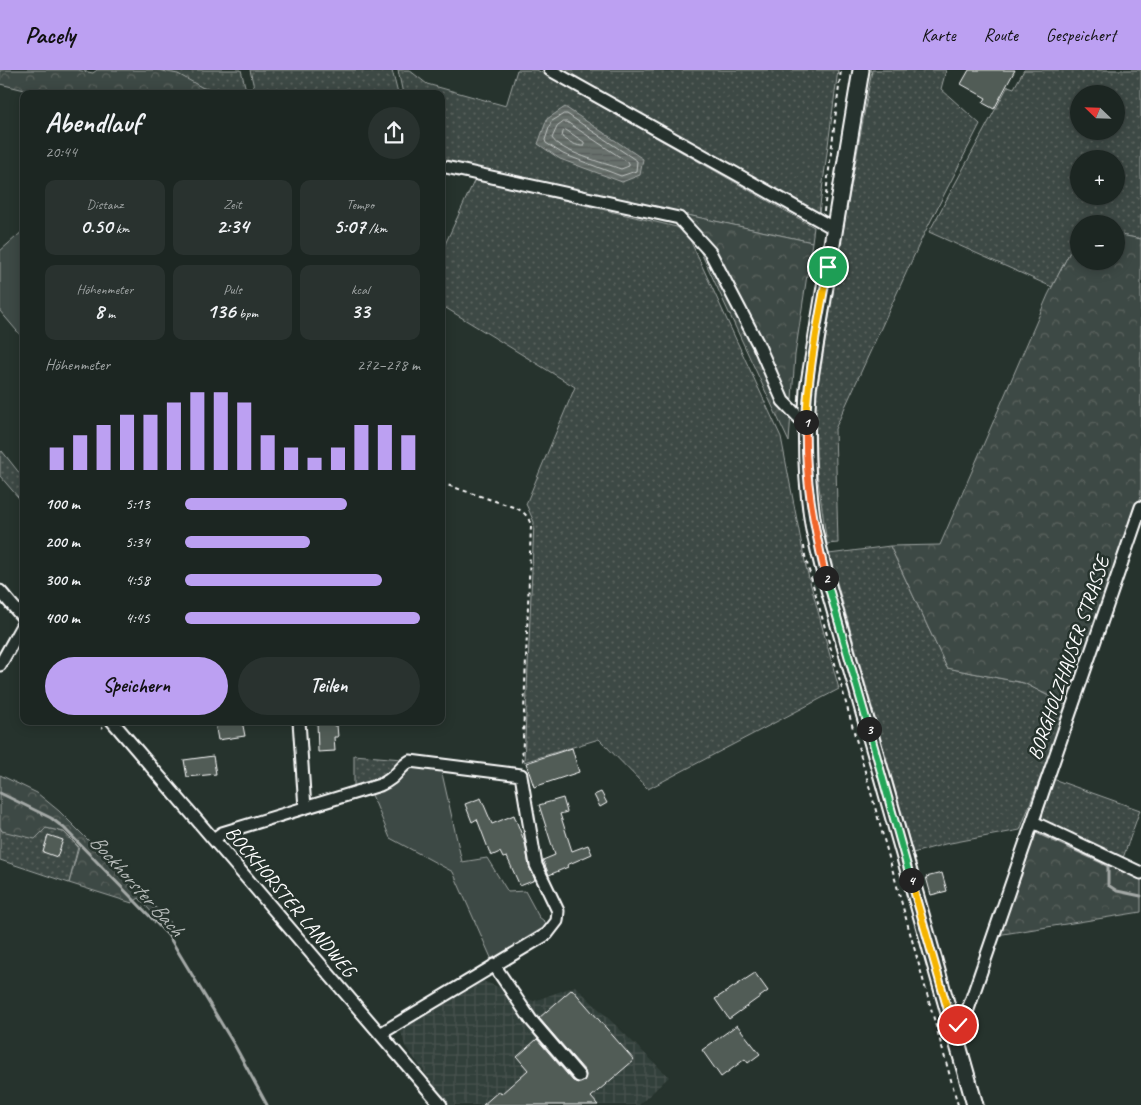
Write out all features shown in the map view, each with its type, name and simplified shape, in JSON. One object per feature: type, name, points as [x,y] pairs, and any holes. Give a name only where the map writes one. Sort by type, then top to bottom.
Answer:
[{"type":"main road","points":[[861,70],[828,226],[808,389],[806,425],[808,476],[814,529],[826,578],[975,1105]]},
{"type":"street","points":[[550,70],[828,226]]},
{"type":"street","points":[[445,167],[679,218],[710,252],[758,344],[783,401],[806,425]]},
{"type":"street","name":"BORGHOLZHAUSER STRASSE","points":[[953,1028],[964,1021],[1141,507]]},
{"type":"street","points":[[0,591],[20,616]]},
{"type":"street","points":[[0,666],[20,628]]},
{"type":"street","name":"BOCKHORSTER LANDWEG","points":[[115,725],[441,1105]]},
{"type":"street","points":[[299,725],[305,808]]},
{"type":"street","points":[[214,839],[222,834],[391,781],[404,765],[410,761],[521,775],[536,864],[558,911],[557,921],[546,934],[380,1034]]},
{"type":"street","points":[[1033,822],[1141,873]]},
{"type":"street","points":[[494,965],[531,1020],[579,1076]]},
{"type":"path","points":[[828,226],[841,70]]},
{"type":"path","points":[[445,484],[516,508],[529,518],[531,525],[521,775]]},
{"type":"path","points":[[804,546],[841,691],[958,1105]]},
{"type":"shaded area","points":[[483,981],[534,1001],[575,986],[669,1077],[639,1105],[449,1105],[405,1046],[401,1032],[411,1021]]},
{"type":"green space","points":[[0,70],[77,70],[93,73],[97,70],[157,70],[178,74],[203,88],[212,90],[25,90],[0,84]]},
{"type":"green space","points":[[157,70],[241,70],[246,90],[212,90],[203,88],[178,75]]},
{"type":"green space","points":[[250,70],[392,70],[397,90],[255,90]]},
{"type":"green space","points":[[398,70],[409,70],[427,84],[506,106],[517,70],[537,70],[814,227],[812,242],[445,163],[445,90],[402,90]]},
{"type":"green space","points":[[563,70],[838,70],[819,213]]},
{"type":"green space","points":[[872,70],[946,70],[941,89],[980,124],[922,238],[835,429],[838,543],[827,544],[816,466],[815,404],[843,231]]},
{"type":"green space","points":[[1024,70],[1141,70],[1141,239],[1125,236],[1125,215],[1070,215],[1070,252],[1052,287],[929,232],[1008,86],[1014,88]]},
{"type":"green space","points":[[475,179],[685,229],[781,437],[806,567],[839,689],[648,789],[599,739],[524,762],[534,522],[526,504],[575,387],[445,307],[445,244]]},
{"type":"green space","points":[[683,214],[812,242],[795,355],[789,442]]},
{"type":"green space","points":[[20,234],[20,335],[0,311],[0,251]]},
{"type":"green space","points":[[1125,236],[1141,239],[1141,496],[1068,706],[1024,683],[947,668],[890,546],[940,545],[1048,295],[1070,252],[1070,270],[1125,270]]},
{"type":"green space","points":[[2,451],[20,474],[20,499],[0,476],[0,453]]},
{"type":"green space","points":[[890,546],[947,668],[1024,683],[1068,706],[1020,830],[945,844],[913,853],[829,554]]},
{"type":"green space","points":[[354,755],[402,759],[387,777],[354,787]]},
{"type":"green space","points":[[414,765],[441,769],[462,862],[487,858],[508,892],[525,891],[539,917],[549,925],[492,960],[453,872],[390,838],[370,790],[393,783]]},
{"type":"green space","points":[[0,775],[37,793],[59,811],[169,921],[172,932],[169,932],[139,898],[132,903],[69,883],[79,847],[64,832],[46,828],[35,839],[2,831],[0,827]]},
{"type":"green space","points":[[1053,779],[1140,810],[1123,858],[1041,821]]},
{"type":"green space","points":[[0,827],[2,831],[46,828],[64,832],[78,847],[69,883],[0,860]]},
{"type":"green space","points":[[1039,828],[1141,878],[1141,912],[997,935],[1031,834]]},
{"type":"water","points":[[565,107],[643,159],[640,175],[622,182],[560,159],[538,144],[547,119]]},
{"type":"building","points":[[969,70],[1015,70],[994,109],[983,103],[986,98],[961,84]]},
{"type":"building","points":[[215,725],[243,725],[245,736],[218,740]]},
{"type":"building","points":[[317,725],[337,725],[338,737],[334,737],[335,751],[318,752]]},
{"type":"building","points":[[572,748],[579,772],[534,787],[526,763]]},
{"type":"building","points":[[213,756],[216,774],[187,777],[184,760]]},
{"type":"building","points":[[601,792],[607,803],[600,807],[594,795]]},
{"type":"building","points":[[481,798],[492,824],[514,815],[525,843],[529,866],[535,880],[520,886],[507,857],[503,858],[500,852],[491,856],[477,819],[472,822],[465,804]]},
{"type":"building","points":[[563,798],[567,812],[560,814],[572,851],[588,845],[592,854],[549,875],[543,860],[555,855],[539,805]]},
{"type":"building","points":[[48,835],[63,840],[57,857],[43,852]]},
{"type":"building","points":[[942,873],[947,891],[931,895],[926,877]]},
{"type":"building","points":[[755,973],[768,991],[729,1019],[715,999]]},
{"type":"building","points":[[572,989],[634,1060],[591,1097],[598,1105],[483,1105],[499,1091],[501,1094],[528,1070],[517,1057],[537,1039],[573,1081],[580,1083],[584,1081],[585,1071],[539,1018]]},
{"type":"building","points":[[737,1025],[760,1054],[748,1063],[745,1059],[721,1077],[702,1050]]},
{"type":"waterway","name":"Bockhorster Bach","points":[[0,793],[51,818],[64,828],[168,935],[235,1046],[267,1105]]},
{"type":"waterway","points":[[1038,833],[1108,866],[1108,885],[1117,891],[1141,896]]},
{"type":"route","points":[[828,267],[813,352],[806,425],[808,476],[814,529],[826,578],[953,1028],[958,1025]]}]
